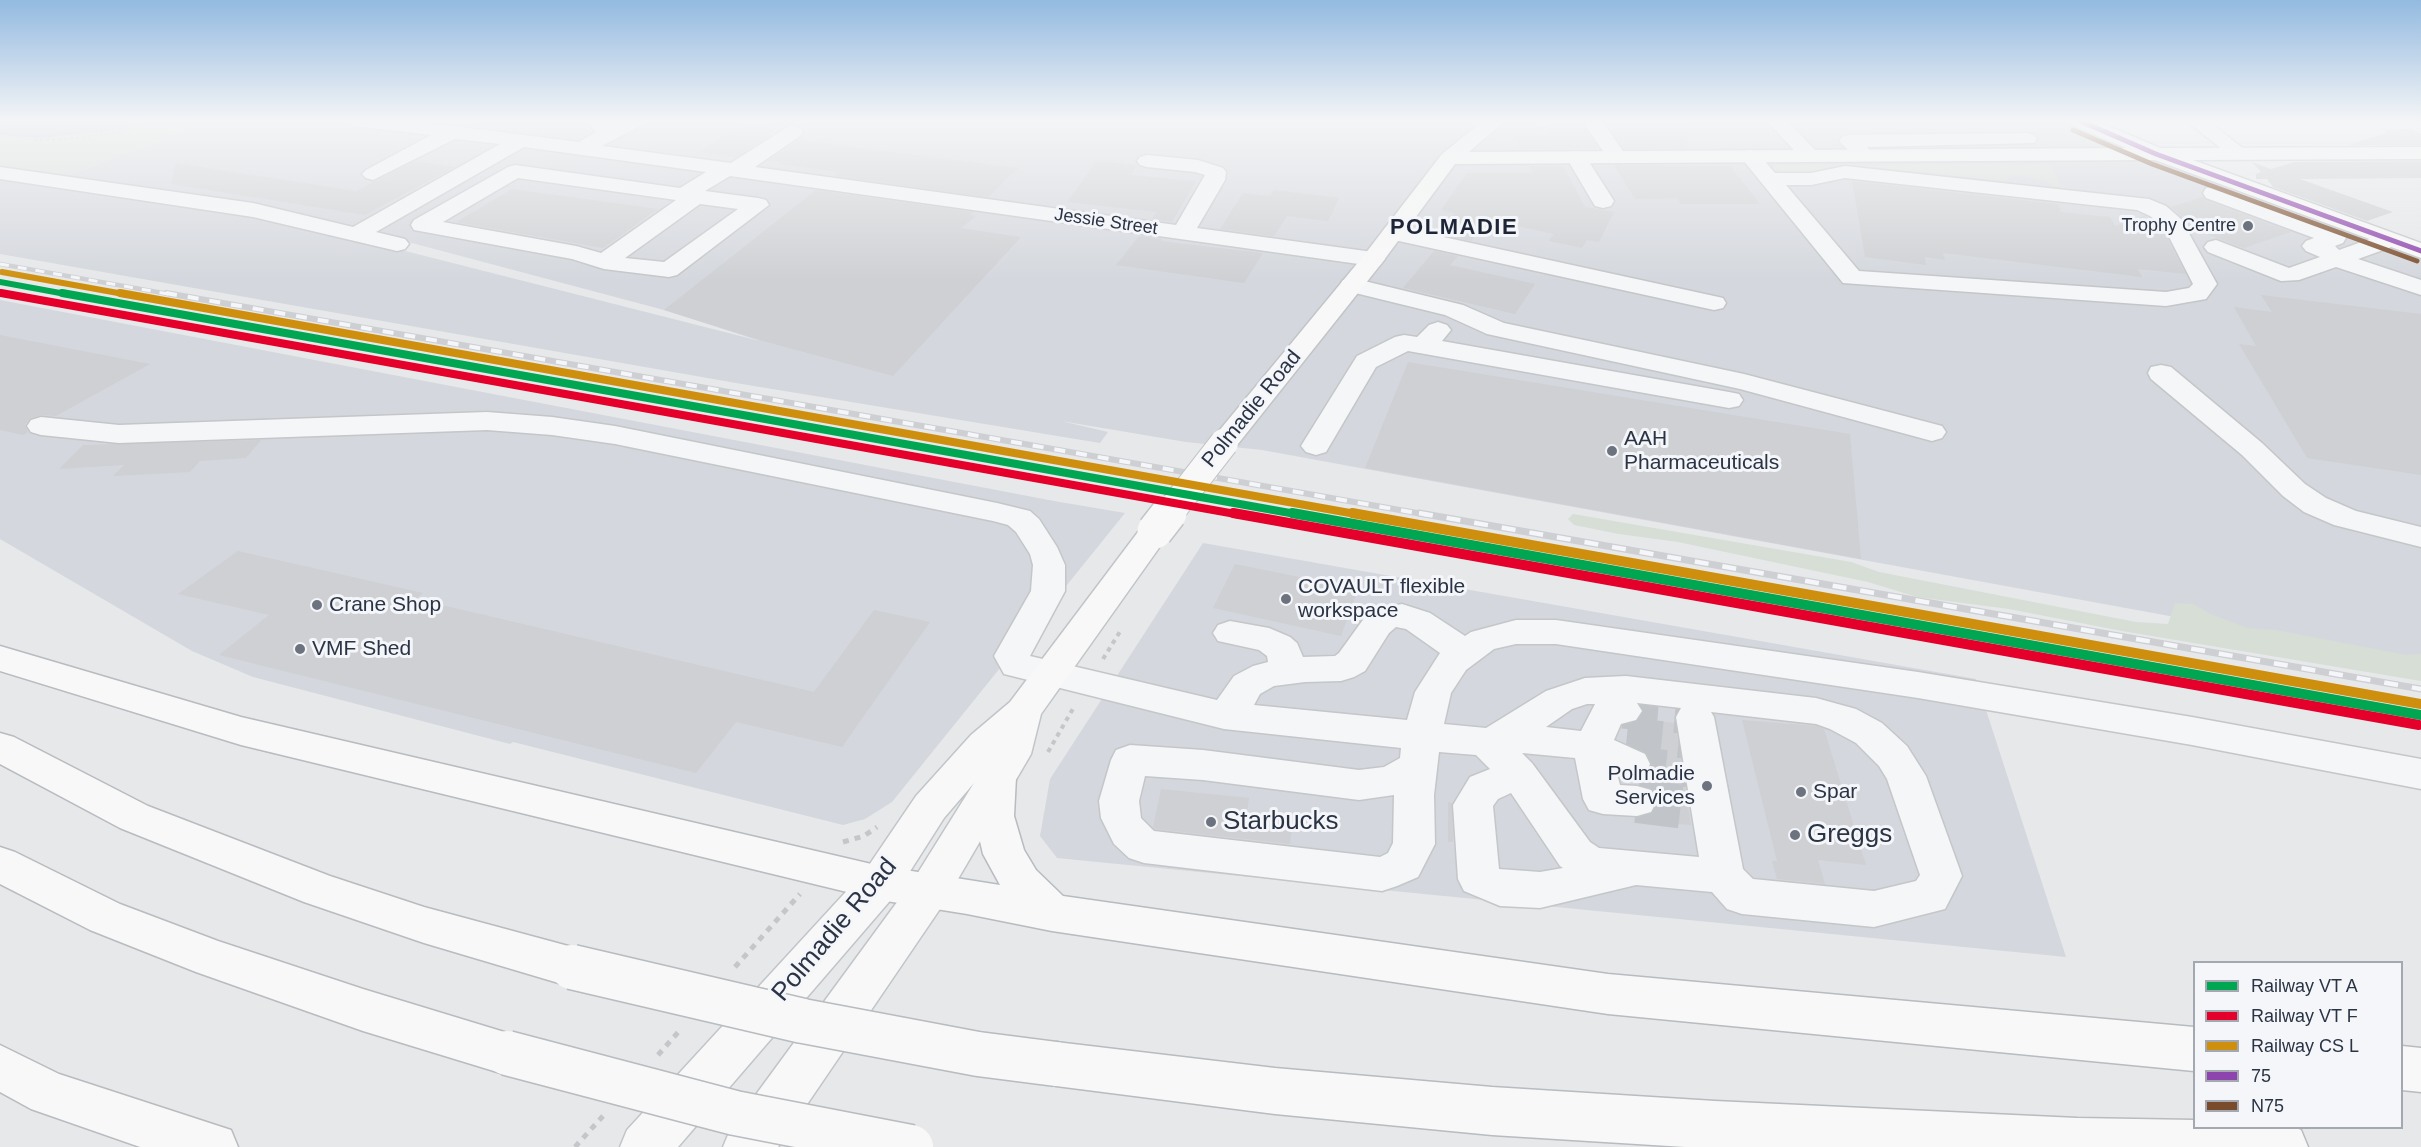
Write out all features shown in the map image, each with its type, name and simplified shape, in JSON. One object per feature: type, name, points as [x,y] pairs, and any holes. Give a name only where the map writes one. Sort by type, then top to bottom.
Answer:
[{"type":"main road","name":"Polmadie Road","points":[[645,1147],[880,883],[930,807],[984,745],[1023,711],[1155,531],[1373,259],[1437,174]]},
{"type":"main road","points":[[2209,174],[2421,251]]},
{"type":"main road","points":[[2232,174],[2237,184]]},
{"type":"main road","points":[[0,657],[241,731],[880,883],[1002,902],[1052,913],[1608,994],[2193,1049]]},
{"type":"main road","name":"Polmadie Road","points":[[748,1147],[929,891],[1012,754],[1023,711]]},
{"type":"main road","points":[[0,747],[134,817],[319,890],[424,925],[573,967],[689,996],[814,1023],[978,1054],[1275,1091],[1492,1111],[1715,1125],[2065,1141],[2283,1147]]},
{"type":"main road","points":[[996,777],[994,816],[1004,854],[1021,882],[1052,913]]},
{"type":"main road","points":[[0,864],[105,917],[212,958],[363,1010],[507,1053],[735,1113],[911,1147]]},
{"type":"main road","points":[[0,1067],[48,1093],[213,1147]]},
{"type":"main road","points":[[2403,1068],[2421,1070]]},
{"type":"street","points":[[10,174],[253,210],[397,244]]},
{"type":"street","points":[[355,235],[463,174]]},
{"type":"street","points":[[510,174],[422,225],[576,253],[604,262],[669,270],[758,205],[532,174]]},
{"type":"street","points":[[604,262],[689,196],[724,174]]},
{"type":"street","name":"Jessie Street","points":[[754,174],[1373,259]]},
{"type":"street","points":[[1182,233],[1216,174]]},
{"type":"street","points":[[1586,174],[1603,201]]},
{"type":"street","points":[[1764,174],[1852,278],[2166,299],[2197,294],[2205,284],[2173,224],[2158,211],[2141,204],[1863,174]]},
{"type":"street","points":[[1769,179],[1797,180],[1830,174]]},
{"type":"street","points":[[2214,193],[2335,238],[2278,260]]},
{"type":"street","points":[[1393,233],[1714,303]]},
{"type":"street","points":[[2216,247],[2281,274],[2291,275],[2390,240]]},
{"type":"street","points":[[2314,246],[2338,258],[2421,288]]},
{"type":"street","points":[[1352,285],[1454,310],[1496,329],[1775,390],[1932,432]]},
{"type":"street","points":[[1423,346],[1454,310]]},
{"type":"street","points":[[1316,446],[1366,362],[1404,343],[1739,402],[1762,403],[1775,390]]},
{"type":"street","points":[[2161,373],[2252,449],[2294,490],[2315,506],[2345,518],[2421,537]]},
{"type":"street","points":[[41,426],[119,434],[488,421],[552,426],[615,435],[998,512],[1019,518],[1028,526],[1046,554],[1049,565],[1048,591],[1012,656],[1012,661],[1017,665],[1224,715],[1420,751],[1618,748]]},
{"type":"street","points":[[1224,715],[1236,703],[1247,686],[1266,675],[1288,670],[1341,668],[1352,662],[1377,625],[1386,618],[1402,615],[1418,621],[1465,653]]},
{"type":"street","points":[[1420,751],[1392,781],[1359,785],[1203,765],[1130,760],[1119,801],[1120,810],[1128,833],[1144,846],[1382,874],[1403,866],[1414,844],[1414,795],[1420,751],[1433,692],[1453,661],[1483,640],[1516,632],[1556,632],[1918,685],[2192,731],[2421,774]]},
{"type":"street","points":[[1230,633],[1269,640],[1284,652],[1288,670]]},
{"type":"street","points":[[1503,751],[1575,854],[1592,864],[1855,886],[1907,901],[1930,896],[1941,876],[1906,776],[1893,756],[1869,733],[1843,719],[1816,711],[1626,689],[1585,691],[1559,700],[1503,751],[1473,805],[1479,879],[1500,888],[1540,890],[1641,869]]},
{"type":"street","points":[[1699,766],[1723,876]]},
{"type":"path","points":[[1045,758],[1055,736],[1126,623]]},
{"type":"path","points":[[731,972],[801,894],[819,870],[832,845],[864,836],[879,825]]},
{"type":"path","points":[[653,1060],[684,1025]]},
{"type":"path","points":[[575,1147],[606,1112]]},
{"type":"shaded area","points":[[0,174],[37,174],[65,177],[74,174],[2190,174],[2421,258],[2421,662],[1262,450],[1186,442],[1061,421],[1108,432],[1100,443],[736,383],[0,254]],"holes":[[[314,217],[664,310],[760,341],[374,243]]]},
{"type":"shaded area","points":[[37,174],[74,174],[65,177]]},
{"type":"shaded area","points":[[1884,174],[1921,174],[1922,177]]},
{"type":"shaded area","points":[[1935,174],[2055,174],[2062,186],[2080,190],[2056,187],[2045,181],[2021,176],[2010,177],[2006,181]]},
{"type":"shaded area","points":[[0,300],[1125,513],[892,802],[865,819],[843,825],[513,742],[510,744],[253,677],[192,651],[0,539]]},
{"type":"shaded area","points":[[1573,514],[1851,562],[1879,572],[2136,622],[2168,624],[2175,603],[2193,604],[2213,615],[2248,628],[2276,630],[2407,655],[2421,654],[2421,681],[2122,631],[2009,609],[1917,597],[1868,582],[1678,542],[1574,525],[1568,519]]},
{"type":"shaded area","points":[[1203,543],[1976,679],[2066,957],[1057,858],[1040,836],[1050,779]]},
{"type":"building","points":[[173,174],[243,174],[356,191],[390,174],[443,174],[365,215],[171,184]]},
{"type":"building","points":[[837,174],[1012,174],[988,197],[834,176]]},
{"type":"building","points":[[1088,174],[1132,174],[1196,181],[1172,222],[1152,219],[1157,212],[1067,202]]},
{"type":"building","points":[[1467,174],[1567,174],[1585,207],[1614,212],[1599,242],[1587,240],[1582,248],[1549,241],[1554,234],[1489,220],[1471,241],[1443,235],[1450,227],[1443,226],[1455,213],[1441,210]]},
{"type":"building","points":[[1619,174],[1736,174],[1760,204],[1681,204],[1677,198],[1635,199]]},
{"type":"building","points":[[2256,174],[2421,174],[2421,178],[2300,179],[2393,212],[2367,221],[2273,187],[2267,179],[2256,179]]},
{"type":"building","points":[[1852,181],[2058,204],[2061,212],[2110,217],[2115,226],[2144,216],[2162,228],[2186,274],[2138,269],[2142,277],[1943,253],[1945,260],[1925,257],[1926,265],[1865,257]]},
{"type":"building","points":[[512,189],[658,209],[603,248],[456,222]]},
{"type":"building","points":[[816,190],[973,212],[970,215],[976,216],[961,228],[1021,237],[893,376],[763,341],[664,310]]},
{"type":"building","points":[[1274,190],[1339,198],[1328,221],[1287,216],[1274,236],[1220,229],[1243,193],[1270,196]]},
{"type":"building","name":"Trophy Centre","points":[[2203,197],[2205,200],[2291,232],[2244,248],[2188,227],[2182,217],[2171,207]]},
{"type":"building","points":[[1139,236],[1162,239],[1161,241],[1263,253],[1244,283],[1116,265]]},
{"type":"building","points":[[1434,251],[1458,256],[1450,265],[1535,284],[1515,314],[1403,288]]},
{"type":"building","points":[[2261,295],[2421,314],[2421,475],[2307,458],[2239,344],[2256,346],[2234,307],[2272,312]]},
{"type":"building","points":[[0,335],[150,364],[56,416],[41,415],[30,418],[25,425],[28,432],[23,435],[0,430]]},
{"type":"building","name":"AAH Pharmaceuticals","points":[[1408,362],[1850,434],[1861,559],[1365,468]]},
{"type":"building","points":[[261,440],[246,458],[200,461],[190,472],[113,476],[124,465],[59,469],[83,445]]},
{"type":"building","points":[[238,551],[423,593],[416,599],[814,692],[874,610],[930,622],[842,747],[736,722],[696,773],[219,655],[269,615],[178,594]]},
{"type":"building","name":"COVAULT flexible workspace","points":[[1235,564],[1358,589],[1341,636],[1213,608]]},
{"type":"building","points":[[1639,719],[1675,723],[1691,825],[1653,822],[1652,814],[1659,800],[1653,789],[1648,787],[1646,776],[1652,763],[1647,753],[1642,750]]},
{"type":"building","name":"Spar","points":[[1742,720],[1816,726],[1824,729],[1866,865],[1818,860],[1825,884],[1777,879],[1772,861],[1777,861]]},
{"type":"building","name":"Starbucks","points":[[1161,789],[1249,798],[1246,820],[1292,825],[1290,844],[1155,829],[1153,827]]},
{"type":"building","points":[[1448,802],[1452,803],[1453,842],[1448,842]]},
{"type":"tunnel","points":[[1623,711],[1695,717]]},
{"type":"tunnel","points":[[1627,735],[1686,741]]},
{"type":"tunnel","points":[[1631,764],[1692,770]]},
{"type":"tunnel","points":[[1637,801],[1701,809]]},
{"type":"railway","points":[[0,264],[174,295]]},
{"type":"railway","points":[[166,293],[1428,515]]},
{"type":"railway","points":[[1419,513],[2421,689]]},
{"type":"transit line","name":"N75","points":[[2178,174],[2417,261]]},
{"type":"transit line","name":"75","points":[[2209,174],[2421,251]]},
{"type":"transit line","points":[[2,272],[2421,704]]},
{"type":"transit line","points":[[0,282],[2421,715]]},
{"type":"transit line","points":[[0,293],[2419,725]]},
{"type":"place","name":"Trophy Centre","points":[[2248,226]]},
{"type":"place","name":"AAH Pharmaceuticals","points":[[1612,451]]},
{"type":"place","name":"COVAULT flexible workspace","points":[[1286,599]]},
{"type":"place","name":"Crane Shop","points":[[317,605]]},
{"type":"place","name":"VMF Shed","points":[[300,649]]},
{"type":"place","name":"Polmadie Services","points":[[1707,786]]},
{"type":"place","name":"Spar","points":[[1801,792]]},
{"type":"place","name":"Starbucks","points":[[1211,822]]},
{"type":"place","name":"Greggs","points":[[1795,835]]},
{"type":"district","name":"POLMADIE","points":[[1454,228]]}]
